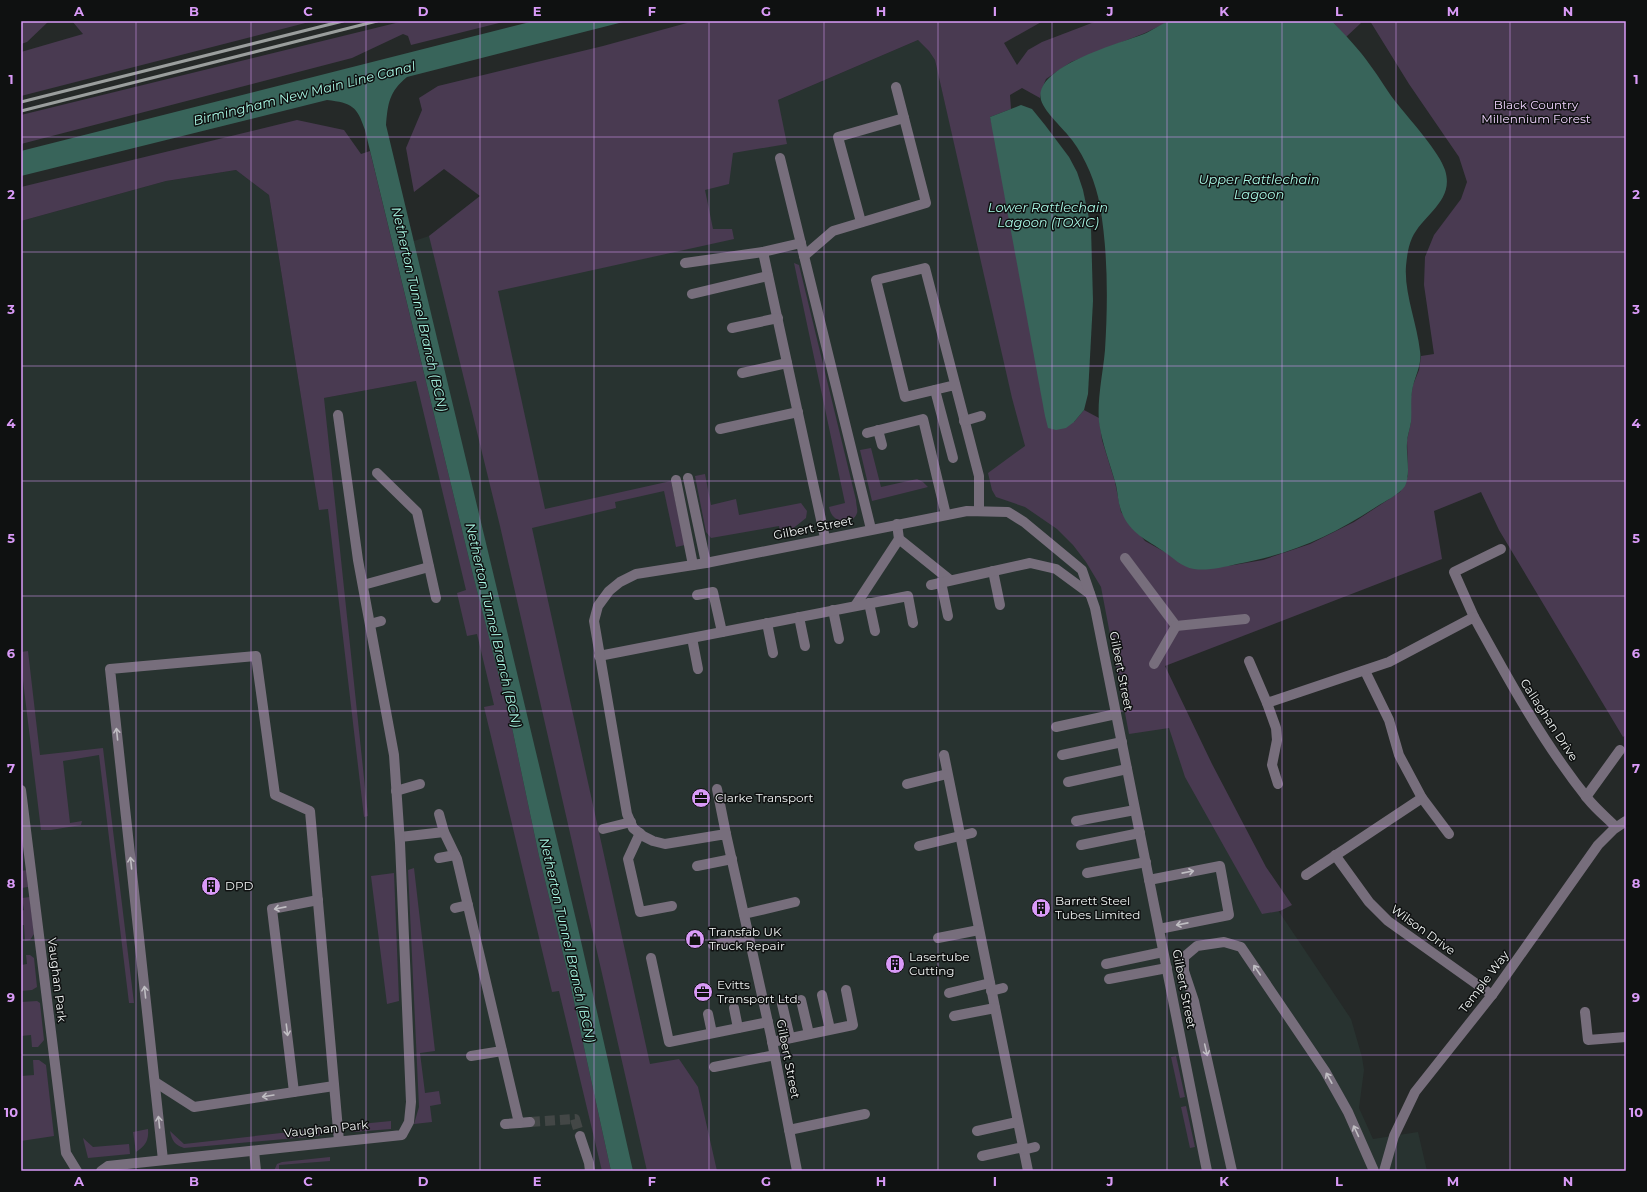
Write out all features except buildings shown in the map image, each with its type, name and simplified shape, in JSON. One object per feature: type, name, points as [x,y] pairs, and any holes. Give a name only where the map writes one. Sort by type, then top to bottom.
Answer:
[{"type":"street","points":[[804,256],[833,231],[926,203],[896,87]]},
{"type":"street","points":[[861,222],[838,137],[904,118]]},
{"type":"street","points":[[780,158],[871,529]]},
{"type":"street","points":[[685,263],[763,252],[801,243]]},
{"type":"street","points":[[763,252],[825,538]]},
{"type":"street","points":[[955,385],[905,397],[876,280],[925,268],[979,476],[979,511]]},
{"type":"street","points":[[692,294],[768,276]]},
{"type":"street","points":[[732,328],[778,318]]},
{"type":"street","points":[[742,373],[787,363]]},
{"type":"street","points":[[935,390],[953,458]]},
{"type":"street","points":[[720,429],[798,412]]},
{"type":"street","points":[[338,415],[363,585],[394,755],[400,837],[444,832]]},
{"type":"street","points":[[964,420],[981,416]]},
{"type":"street","points":[[867,433],[923,419],[946,515]]},
{"type":"street","points":[[878,430],[882,445]]},
{"type":"street","points":[[377,473],[417,512],[436,598]]},
{"type":"street","points":[[688,478],[706,563]]},
{"type":"street","points":[[676,480],[693,565]]},
{"type":"street","name":"Gilbert Street","points":[[797,1171],[768,1022],[726,834],[665,844],[653,841],[634,828],[627,814],[594,621],[598,606],[609,591],[620,582],[636,574],[706,563],[825,538],[967,511],[979,511],[1008,512],[1024,522],[1082,570],[1095,608],[1207,1171]]},
{"type":"street","points":[[897,524],[899,538],[945,581],[948,616]]},
{"type":"street","points":[[855,606],[899,538]]},
{"type":"street","name":"Callaghan Drive","points":[[1501,549],[1454,572],[1474,617],[1508,680],[1534,722],[1586,797],[1616,827]]},
{"type":"street","points":[[1125,558],[1176,626]]},
{"type":"street","points":[[931,585],[1030,563],[1056,569],[1090,594]]},
{"type":"street","points":[[363,585],[429,567]]},
{"type":"street","points":[[993,571],[1000,605]]},
{"type":"street","points":[[697,595],[713,592],[722,632]]},
{"type":"street","points":[[600,656],[908,596],[914,623]]},
{"type":"street","points":[[869,604],[874,631]]},
{"type":"street","points":[[833,610],[839,639]]},
{"type":"street","points":[[799,617],[805,646]]},
{"type":"street","points":[[1268,703],[1389,662],[1474,617]]},
{"type":"street","points":[[1176,626],[1245,619]]},
{"type":"street","points":[[370,624],[382,621]]},
{"type":"street","points":[[767,623],[773,653]]},
{"type":"street","points":[[1154,664],[1176,626]]},
{"type":"street","points":[[692,638],[698,669]]},
{"type":"street","points":[[163,1160],[110,669],[256,656],[275,795],[310,811],[339,1141]]},
{"type":"street","points":[[1249,661],[1268,703],[1276,728],[1277,740],[1272,765],[1278,784]]},
{"type":"street","points":[[1366,671],[1389,720],[1399,755],[1422,798],[1449,834]]},
{"type":"street","points":[[1056,727],[1116,714]]},
{"type":"street","points":[[1062,755],[1122,742]]},
{"type":"street","points":[[1586,797],[1620,750]]},
{"type":"street","points":[[944,755],[1028,1171]]},
{"type":"street","points":[[1068,782],[1127,769]]},
{"type":"street","points":[[907,784],[947,774]]},
{"type":"street","points":[[396,790],[420,784]]},
{"type":"street","points":[[717,789],[726,834]]},
{"type":"street","name":"Vaughan Park","points":[[21,790],[23,827],[66,1153],[77,1171]]},
{"type":"street","points":[[1306,875],[1422,798]]},
{"type":"street","points":[[1076,821],[1135,810]]},
{"type":"street","points":[[439,814],[444,832],[455,855],[468,905],[519,1123]]},
{"type":"street","name":"Temple Way","points":[[1384,1171],[1394,1136],[1415,1092],[1492,995],[1598,845],[1616,827],[1626,821]]},
{"type":"street","points":[[603,829],[631,822]]},
{"type":"street","points":[[640,833],[628,859],[640,912],[672,906]]},
{"type":"street","points":[[919,846],[972,833]]},
{"type":"street","points":[[1081,845],[1140,833]]},
{"type":"street","name":"Vaughan Park","points":[[101,1171],[108,1166],[402,1134],[409,1122],[411,1102],[400,837]]},
{"type":"street","points":[[439,858],[455,855]]},
{"type":"street","name":"Wilson Drive","points":[[1335,856],[1369,902],[1388,921],[1492,995]]},
{"type":"street","points":[[697,866],[732,859]]},
{"type":"street","points":[[1087,873],[1146,862]]},
{"type":"street","points":[[1149,880],[1220,866],[1225,890],[1229,915],[1159,929]]},
{"type":"street","points":[[294,1092],[272,909],[318,900]]},
{"type":"street","points":[[744,914],[795,902]]},
{"type":"street","points":[[455,908],[468,905]]},
{"type":"street","points":[[938,938],[979,930]]},
{"type":"street","points":[[713,945],[749,936]]},
{"type":"street","points":[[1232,1171],[1194,1001],[1184,971],[1184,957],[1197,946],[1224,942],[1241,947],[1321,1065],[1348,1112],[1374,1171]]},
{"type":"street","points":[[1106,964],[1163,952]]},
{"type":"street","points":[[652,958],[669,1042],[768,1022]]},
{"type":"street","points":[[1109,979],[1167,968]]},
{"type":"street","points":[[949,993],[990,987],[1003,988]]},
{"type":"street","points":[[772,1042],[853,1024],[846,990]]},
{"type":"street","points":[[822,995],[830,1029]]},
{"type":"street","points":[[801,1000],[809,1034]]},
{"type":"street","points":[[782,1004],[790,1038]]},
{"type":"street","points":[[734,1008],[738,1028]]},
{"type":"street","points":[[954,1016],[995,1008]]},
{"type":"street","points":[[493,1015],[504,1012]]},
{"type":"street","points":[[1585,1012],[1588,1040],[1626,1037]]},
{"type":"street","points":[[708,1014],[712,1033]]},
{"type":"street","points":[[471,1056],[502,1051]]},
{"type":"street","points":[[714,1067],[774,1055]]},
{"type":"street","points":[[155,1082],[194,1107],[334,1086]]},
{"type":"street","points":[[789,1130],[865,1114]]},
{"type":"street","points":[[505,1124],[530,1122]]},
{"type":"street","points":[[977,1131],[1018,1122]]},
{"type":"street","points":[[580,1136],[589,1163],[590,1171]]},
{"type":"street","points":[[982,1156],[1035,1147]]},
{"type":"street","points":[[254,1150],[256,1171]]},
{"type":"shaded area","points":[[918,40],[929,51],[935,60],[1025,446],[1074,535],[1243,858],[1351,1019],[1362,1057],[1364,1070],[1359,1108],[1373,1139],[1418,1132],[1427,1171],[21,1171],[21,221],[166,181],[236,170],[269,195],[302,402],[416,381],[435,375],[405,244],[429,236],[537,151],[778,100]]},
{"type":"green space","points":[[21,21],[49,21],[27,42],[21,44]]},
{"type":"green space","points":[[72,21],[313,21],[21,96],[21,52],[83,34]]},
{"type":"green space","points":[[404,21],[507,21],[411,45],[408,36],[403,34],[352,58],[21,144],[21,115]]},
{"type":"green space","name":"Black Country Millennium Forest","points":[[694,21],[1043,21],[1004,43],[1017,65],[1028,50],[1042,42],[1097,21],[1170,21],[1145,33],[1071,62],[1046,79],[1040,98],[1022,88],[1010,95],[1011,109],[990,117],[1074,422],[1084,410],[1099,418],[1102,440],[1115,482],[1121,512],[1145,541],[1163,551],[1228,566],[1263,560],[1310,544],[1354,522],[1400,492],[1408,476],[1407,440],[1411,422],[1410,402],[1413,385],[1419,370],[1421,356],[1434,354],[1424,285],[1425,257],[1434,235],[1461,199],[1467,182],[1459,157],[1409,84],[1370,21],[1626,21],[1626,735],[1623,737],[1499,530],[1481,492],[1434,511],[1442,559],[1165,666],[1212,764],[1266,867],[1292,905],[1280,911],[1262,914],[1185,777],[1169,728],[1129,734],[1101,587],[1086,562],[1073,545],[1057,529],[1025,507],[996,497],[992,490],[988,473],[1025,446],[1012,398],[935,60],[929,51],[918,40],[778,100],[787,144],[733,153],[729,184],[705,190],[713,229],[732,229],[734,239],[498,291],[545,509],[671,481],[685,545],[676,547],[664,491],[615,502],[616,508],[532,528],[650,1064],[679,1059],[698,1087],[717,1171],[647,1171],[500,526],[429,236],[480,196],[444,169],[414,192],[406,148],[422,110],[419,98],[438,86],[603,46]]},
{"type":"green space","points":[[1332,21],[1359,21],[1361,23],[1346,37]]},
{"type":"green space","points":[[297,120],[344,130],[361,154],[370,151],[471,567],[511,723],[539,856],[568,974],[611,1171],[602,1171],[559,991],[552,992],[484,707],[494,705],[477,634],[467,636],[457,593],[466,590],[416,381],[324,398],[368,816],[364,817],[328,509],[319,510],[269,195],[236,170],[166,181],[21,221],[21,187]]},
{"type":"green space","points":[[794,263],[799,265],[856,500],[857,513],[853,519],[847,521],[841,521],[835,518],[829,507],[845,503]]},
{"type":"green space","points":[[871,448],[881,487],[917,479],[928,487],[872,501],[860,450]]},
{"type":"green space","points":[[705,474],[711,505],[736,499],[739,515],[801,503],[807,511],[806,518],[781,538],[779,526],[711,538],[706,532],[695,476]]},
{"type":"green space","points":[[28,651],[40,755],[103,748],[134,1003],[129,1003],[99,755],[63,761],[70,823],[82,821],[81,825],[51,830],[41,830],[21,664],[21,652]]},
{"type":"green space","points":[[414,868],[435,1051],[420,1053],[425,1093],[439,1091],[441,1104],[430,1106],[432,1122],[414,1124],[419,1107],[408,870]]},
{"type":"green space","points":[[27,870],[28,887],[21,888],[21,871]]},
{"type":"green space","points":[[394,873],[399,1001],[387,1004],[371,876]]},
{"type":"green space","points":[[30,897],[34,934],[30,940],[25,941],[24,925],[21,925],[21,911],[24,910],[22,898]]},
{"type":"green space","points":[[26,955],[30,955],[34,958],[37,987],[32,990],[21,991],[21,965],[27,964]]},
{"type":"green space","points":[[37,1001],[40,1003],[44,1040],[38,1047],[32,1047],[31,1035],[21,1036],[21,1002]]},
{"type":"green space","points":[[1176,1056],[1185,1097],[1180,1098],[1171,1057]]},
{"type":"green space","points":[[33,1060],[39,1060],[46,1065],[54,1136],[21,1141],[21,1076],[34,1075]]},
{"type":"green space","points":[[1186,1106],[1195,1147],[1190,1148],[1181,1107]]},
{"type":"green space","points":[[391,1121],[391,1129],[353,1132],[350,1125]]},
{"type":"green space","points":[[326,1128],[319,1136],[184,1148],[174,1142],[170,1131],[184,1144]]},
{"type":"green space","points":[[148,1129],[146,1143],[136,1152],[133,1132]]},
{"type":"green space","points":[[83,1138],[93,1147],[129,1144],[130,1154],[88,1158]]},
{"type":"green space","points":[[330,1157],[330,1161],[279,1165],[279,1171],[274,1171],[277,1164],[282,1162]]},
{"type":"water","points":[[534,21],[627,21],[407,77],[396,88],[390,98],[386,125],[578,928],[633,1171],[611,1171],[568,974],[539,856],[511,723],[471,567],[365,130],[356,111],[348,104],[327,100],[21,176],[21,151]]},
{"type":"water","name":"Upper Rattlechain Lagoon","points":[[1170,21],[1332,21],[1361,53],[1395,101],[1431,146],[1442,163],[1447,181],[1446,190],[1442,199],[1417,229],[1412,238],[1407,255],[1407,287],[1420,356],[1412,390],[1411,422],[1407,440],[1408,476],[1405,486],[1396,495],[1359,518],[1310,543],[1257,560],[1205,569],[1194,569],[1185,566],[1145,539],[1134,531],[1125,520],[1121,510],[1116,485],[1104,446],[1099,422],[1099,395],[1105,350],[1107,314],[1105,241],[1100,206],[1093,180],[1082,155],[1072,140],[1046,110],[1041,100],[1042,88],[1050,77],[1064,67],[1099,50],[1144,34]]},
{"type":"water","name":"Lower Rattlechain Lagoon (TOXIC)","points":[[1021,105],[1032,109],[1069,157],[1077,172],[1083,190],[1091,228],[1093,301],[1088,394],[1084,410],[1074,422],[1066,428],[1056,430],[1048,428],[1045,416],[990,117]]},
{"type":"tunnel","points":[[530,1122],[575,1119],[580,1136]]},
{"type":"railway","points":[[21,102],[343,21]]},
{"type":"railway","points":[[21,111],[377,21]]},
{"type":"place","name":"Clarke Transport","points":[[701,798]]},
{"type":"place","name":"DPD","points":[[211,886]]},
{"type":"place","name":"Barrett Steel Tubes Limited","points":[[1041,908]]},
{"type":"place","name":"Transfab UK Truck Repair","points":[[695,939]]},
{"type":"place","name":"Lasertube Cutting","points":[[895,964]]},
{"type":"place","name":"Evitts Transport Ltd.","points":[[703,992]]},
{"type":"water label","name":"Birmingham New Main Line Canal","points":[[304,93]]},
{"type":"water label","name":"Netherton Tunnel Branch (BCN)","points":[[420,309]]},
{"type":"water label","name":"Netherton Tunnel Branch (BCN)","points":[[494,625]]},
{"type":"water label","name":"Netherton Tunnel Branch (BCN)","points":[[568,940]]}]
